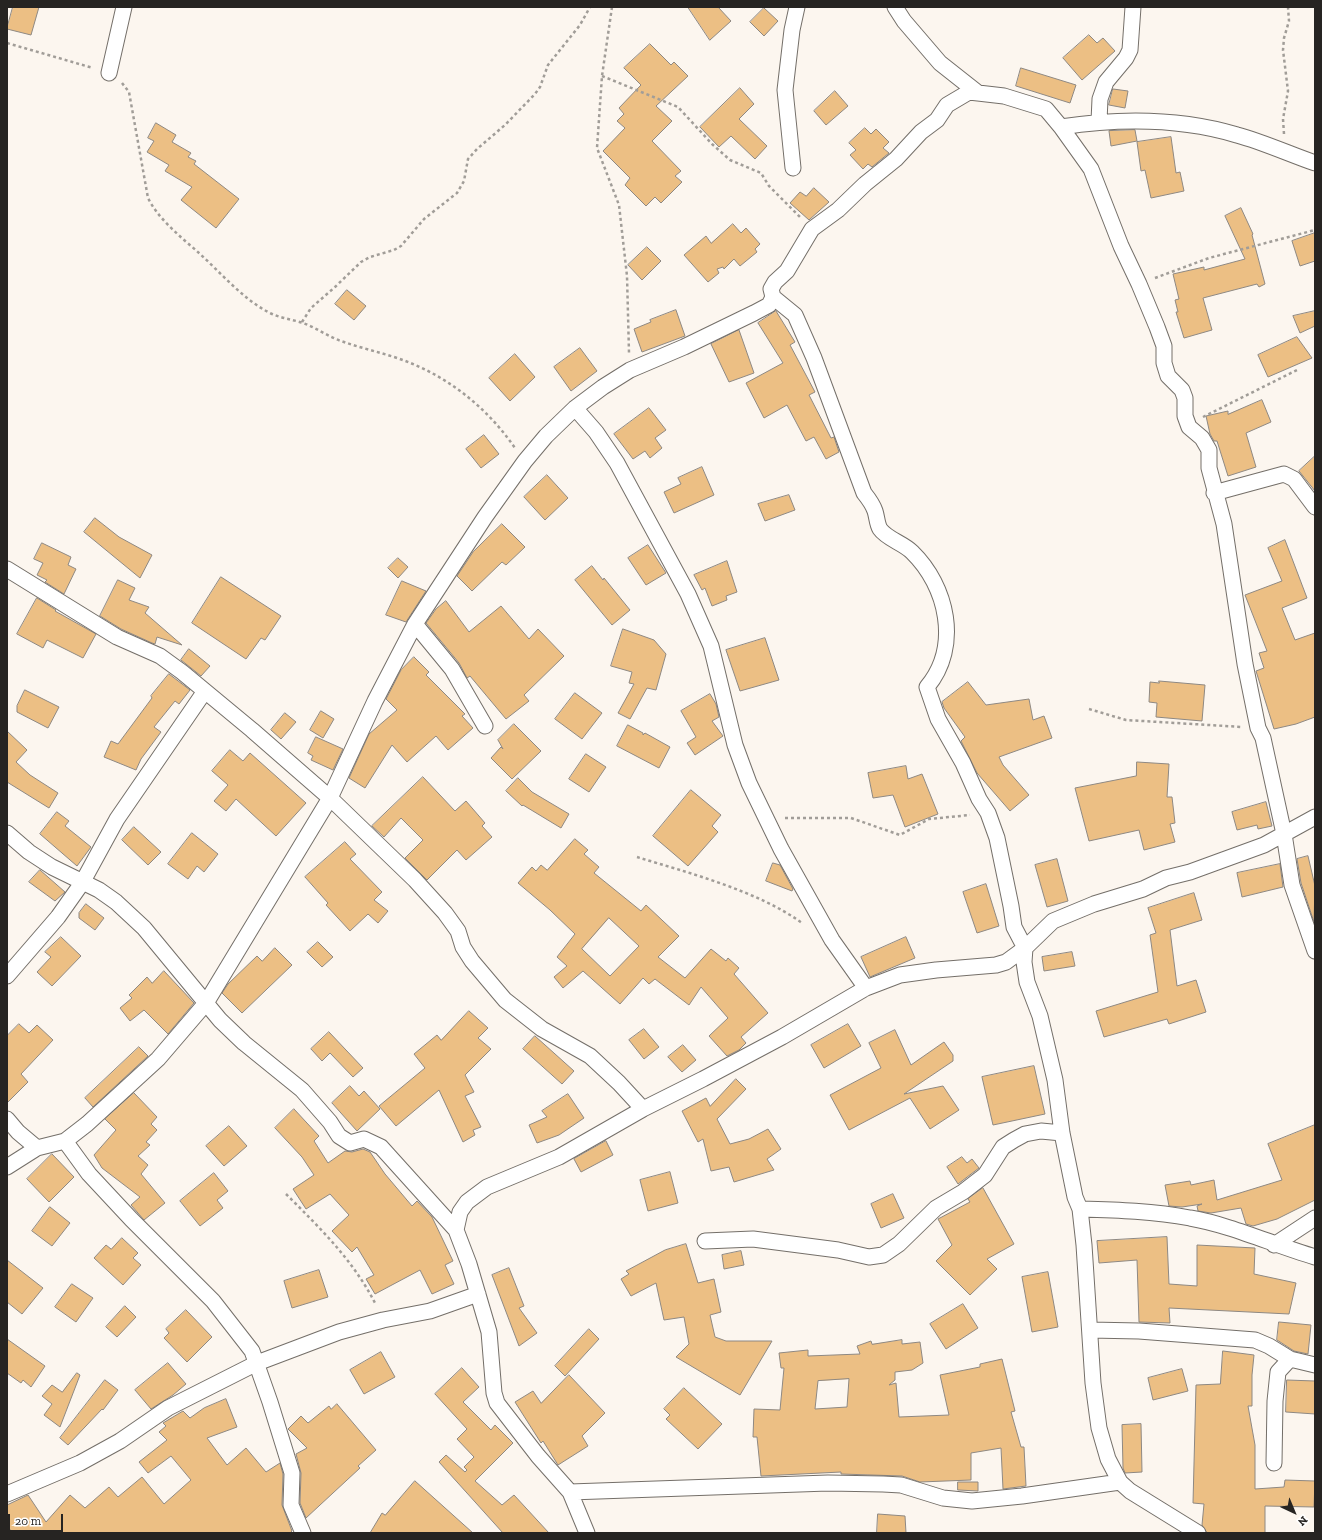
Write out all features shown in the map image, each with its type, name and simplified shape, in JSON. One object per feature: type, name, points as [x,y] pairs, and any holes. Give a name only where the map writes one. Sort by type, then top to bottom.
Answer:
[{"type":"street","points":[[109,73],[124,7]]},
{"type":"street","points":[[793,168],[785,90],[792,30],[797,7]]},
{"type":"street","points":[[895,7],[904,21],[940,63],[978,92]]},
{"type":"street","points":[[1099,121],[1100,99],[1106,82],[1126,58],[1130,50],[1134,7]]},
{"type":"street","points":[[1198,1533],[1154,1507],[1130,1491],[1120,1482],[1108,1459],[1099,1428],[1093,1383],[1080,1209],[1075,1197],[1062,1133],[1055,1080],[1040,1016],[1027,982],[1024,962],[1025,948],[1014,927],[997,838],[988,813],[979,798],[963,763],[938,719],[927,687],[935,678],[942,660],[945,643],[945,607],[941,594],[926,567],[910,551],[879,528],[874,509],[864,493],[814,358],[795,315],[773,297],[771,289],[775,282],[787,271],[812,229],[838,210],[865,184],[896,159],[921,132],[937,120],[947,105],[969,92],[1004,96],[1046,109],[1091,169],[1121,246],[1139,284],[1164,346],[1164,363],[1168,376],[1182,390],[1185,398],[1185,416],[1189,427],[1202,438],[1209,450],[1209,468],[1214,493],[1224,524],[1245,664],[1258,728],[1263,738],[1284,834],[1292,885],[1315,951]]},
{"type":"street","points":[[1061,127],[1099,121],[1139,120],[1200,126],[1238,135],[1315,163]]},
{"type":"street","points":[[7,1167],[37,1148],[65,1141],[114,1100],[158,1058],[206,1003],[330,798],[375,702],[415,624],[485,517],[525,461],[554,428],[575,408],[603,387],[630,370],[684,347],[754,313],[769,305],[773,297]]},
{"type":"street","points":[[575,408],[596,432],[617,463],[688,594],[711,646],[735,745],[749,783],[781,849],[832,940],[866,988]]},
{"type":"street","points":[[1214,493],[1284,474],[1294,479],[1313,499]]},
{"type":"street","points":[[7,569],[117,637],[160,656],[205,691],[330,798],[415,880],[445,913],[458,931],[463,947],[472,961],[505,1000],[542,1029],[590,1056],[619,1083],[643,1109]]},
{"type":"street","points":[[415,624],[452,669],[485,726]]},
{"type":"street","points":[[7,976],[58,917],[82,883],[117,819],[205,691]]},
{"type":"street","points":[[456,1230],[460,1212],[467,1202],[487,1187],[559,1157],[643,1109],[704,1079],[782,1037],[866,988],[900,975],[936,970],[996,965],[1006,962],[1025,948],[1053,921],[1094,904],[1143,889],[1166,878],[1190,872],[1264,845],[1315,817]]},
{"type":"street","points":[[7,833],[29,852],[52,867],[99,890],[116,902],[144,928],[220,1020],[302,1090],[330,1122],[340,1136],[350,1143],[364,1139],[372,1141],[381,1147],[456,1230],[469,1264],[489,1332],[494,1393],[497,1403],[538,1456],[570,1492],[587,1533]]},
{"type":"street","points":[[7,1119],[18,1132],[37,1148]]},
{"type":"street","points":[[705,1241],[754,1239],[838,1250],[869,1257],[883,1255],[899,1244],[936,1208],[963,1192],[985,1175],[1003,1147],[1025,1134],[1036,1132],[1062,1133]]},
{"type":"street","points":[[65,1141],[89,1174],[130,1219],[214,1301],[252,1351],[292,1473],[291,1505],[303,1533]]},
{"type":"street","points":[[1080,1209],[1139,1211],[1190,1218],[1220,1226],[1315,1257]]},
{"type":"street","points":[[1274,1244],[1315,1218]]},
{"type":"street","points":[[7,1494],[80,1463],[120,1441],[168,1408],[257,1363],[339,1332],[383,1320],[430,1311],[478,1294]]},
{"type":"street","points":[[1090,1330],[1139,1331],[1255,1340],[1269,1346],[1290,1360],[1315,1365]]},
{"type":"street","points":[[1274,1462],[1275,1402],[1278,1372],[1290,1360]]},
{"type":"street","points":[[570,1492],[828,1483],[883,1484],[901,1485],[943,1498],[972,1501],[1022,1496],[1120,1482]]},
{"type":"path","points":[[302,322],[317,302],[361,262],[370,257],[402,246],[424,219],[457,193],[464,181],[468,159],[477,148],[505,125],[535,94],[540,87],[548,65],[580,25],[590,7]]},
{"type":"path","points":[[612,7],[602,76],[598,148],[619,205],[627,276],[626,303],[630,370]]},
{"type":"path","points":[[1288,7],[1289,21],[1284,38],[1283,50],[1288,91],[1283,119],[1290,154]]},
{"type":"path","points":[[7,43],[109,73],[120,80],[129,92],[148,198],[152,207],[191,246],[256,305],[288,320],[302,322],[343,342],[397,358],[434,373],[465,393],[511,441],[525,461]]},
{"type":"path","points":[[602,76],[678,107],[712,144],[730,160],[761,173],[769,186],[812,229]]},
{"type":"path","points":[[1139,284],[1209,258],[1315,230]]},
{"type":"path","points":[[1189,427],[1205,415],[1299,369]]},
{"type":"path","points":[[1089,709],[1126,720],[1258,728]]},
{"type":"path","points":[[767,819],[851,818],[900,835],[928,819],[988,813]]},
{"type":"path","points":[[637,857],[712,881],[766,902],[796,918],[808,927]]},
{"type":"path","points":[[286,1194],[333,1241],[358,1275],[383,1320]]},
{"type":"building","points":[[13,7],[39,7],[31,35],[7,29]]},
{"type":"building","points":[[688,7],[718,7],[731,21],[710,40]]},
{"type":"building","points":[[764,8],[778,21],[764,36],[750,22]]},
{"type":"building","points":[[1089,35],[1097,43],[1103,38],[1115,51],[1082,80],[1063,58]]},
{"type":"building","points":[[650,44],[671,65],[674,62],[688,76],[656,106],[672,121],[652,141],[681,171],[675,176],[682,182],[661,203],[655,197],[646,206],[625,185],[630,178],[603,151],[625,128],[617,121],[624,114],[619,108],[641,85],[624,68]]},
{"type":"building","points":[[1021,68],[1076,85],[1070,103],[1016,86]]},
{"type":"building","points":[[740,88],[754,104],[739,119],[767,146],[755,159],[731,136],[719,147],[700,127]]},
{"type":"building","points":[[1113,89],[1128,91],[1125,108],[1109,105]]},
{"type":"building","points":[[835,91],[848,106],[826,125],[814,111]]},
{"type":"building","points":[[156,123],[176,135],[172,142],[191,153],[188,157],[196,161],[194,164],[239,199],[216,228],[181,200],[192,187],[165,171],[169,165],[147,152],[154,141],[148,138]]},
{"type":"building","points":[[865,128],[871,134],[876,129],[889,142],[883,148],[889,153],[872,167],[868,164],[863,169],[850,155],[856,150],[849,143]]},
{"type":"building","points":[[1135,130],[1137,141],[1111,146],[1109,131]]},
{"type":"building","points":[[1171,137],[1176,173],[1180,172],[1184,191],[1151,198],[1145,170],[1141,171],[1137,142]]},
{"type":"building","points":[[814,188],[829,202],[809,220],[790,203],[800,192],[806,196]]},
{"type":"building","points":[[1241,208],[1253,234],[1252,235],[1265,284],[1259,287],[1257,284],[1203,298],[1212,330],[1184,338],[1176,312],[1178,312],[1175,300],[1179,299],[1173,274],[1204,267],[1204,270],[1245,259],[1225,216]]},
{"type":"building","points":[[733,224],[741,233],[746,228],[760,244],[755,249],[757,252],[740,266],[734,259],[724,269],[723,267],[717,269],[719,273],[708,282],[684,255],[706,236],[711,243]]},
{"type":"building","points":[[1315,233],[1315,261],[1300,266],[1292,241]]},
{"type":"building","points":[[647,247],[661,261],[642,280],[628,265]]},
{"type":"building","points":[[347,290],[366,306],[354,320],[335,304]]},
{"type":"building","points":[[676,310],[685,336],[642,352],[634,329],[651,322],[650,320]]},
{"type":"building","points":[[776,311],[795,342],[790,345],[815,392],[809,395],[831,438],[834,437],[839,452],[826,459],[814,437],[806,441],[787,405],[764,418],[746,383],[783,363],[758,323]]},
{"type":"building","points":[[1315,311],[1315,326],[1300,333],[1293,316]]},
{"type":"building","points":[[739,330],[754,373],[729,382],[711,344]]},
{"type":"building","points":[[1297,337],[1312,358],[1268,377],[1258,355]]},
{"type":"building","points":[[580,348],[597,371],[571,391],[554,367]]},
{"type":"building","points":[[515,354],[535,377],[510,401],[489,378]]},
{"type":"building","points":[[1262,400],[1271,422],[1246,433],[1256,467],[1228,476],[1217,441],[1214,441],[1210,434],[1206,416],[1228,411],[1228,414]]},
{"type":"building","points":[[649,408],[666,430],[655,438],[662,448],[650,458],[645,451],[633,459],[614,434]]},
{"type":"building","points":[[484,435],[499,454],[481,468],[466,449]]},
{"type":"building","points":[[1315,456],[1315,491],[1299,471]]},
{"type":"building","points":[[702,467],[714,495],[674,513],[664,492],[681,484],[678,478]]},
{"type":"building","points":[[547,475],[568,498],[545,520],[524,497]]},
{"type":"building","points":[[789,495],[795,510],[765,521],[758,504]]},
{"type":"building","points":[[95,518],[119,537],[152,555],[140,578],[84,532]]},
{"type":"building","points":[[502,524],[525,547],[506,565],[502,562],[472,591],[457,576],[473,552]]},
{"type":"building","points":[[1285,540],[1307,598],[1282,608],[1295,640],[1315,633],[1315,717],[1296,724],[1274,729],[1256,671],[1264,668],[1259,653],[1267,651],[1245,595],[1282,581],[1268,548]]},
{"type":"building","points":[[42,543],[71,557],[68,565],[76,569],[64,594],[45,582],[47,580],[37,575],[43,563],[34,559]]},
{"type":"building","points":[[648,545],[666,573],[646,585],[628,558]]},
{"type":"building","points":[[398,558],[408,567],[398,578],[388,568]]},
{"type":"building","points":[[727,561],[737,592],[726,596],[727,600],[712,606],[705,588],[702,590],[694,575]]},
{"type":"building","points":[[592,566],[603,580],[604,578],[630,610],[612,625],[575,580]]},
{"type":"building","points":[[221,577],[281,616],[265,640],[261,638],[246,659],[192,623]]},
{"type":"building","points":[[118,580],[135,588],[129,600],[149,607],[145,613],[182,645],[157,637],[155,644],[152,643],[121,629],[100,616]]},
{"type":"building","points":[[402,581],[426,591],[406,622],[386,615]]},
{"type":"building","points":[[37,598],[56,610],[55,611],[96,634],[83,658],[47,640],[43,648],[17,634]]},
{"type":"building","points":[[446,601],[469,632],[501,606],[529,639],[538,629],[564,656],[524,695],[529,701],[506,719],[470,676],[467,678],[459,663],[426,623],[436,609]]},
{"type":"building","points":[[623,629],[654,640],[666,654],[656,690],[647,688],[630,719],[618,713],[634,684],[629,683],[632,672],[611,666]]},
{"type":"building","points":[[765,638],[779,680],[740,691],[726,650]]},
{"type":"building","points":[[189,649],[210,666],[201,676],[181,660]]},
{"type":"building","points":[[414,657],[429,672],[426,675],[465,714],[462,716],[473,728],[448,750],[436,736],[407,762],[392,745],[365,788],[349,778],[369,734],[397,710],[386,699],[401,670]]},
{"type":"building","points":[[169,674],[190,690],[179,704],[175,701],[154,727],[161,732],[141,759],[136,770],[104,757],[111,741],[118,744],[152,698],[151,696]]},
{"type":"building","points":[[1159,681],[1205,685],[1202,721],[1156,717],[1157,703],[1149,702],[1150,682],[1159,683]]},
{"type":"building","points":[[968,682],[986,705],[1029,699],[1033,720],[1044,716],[1052,738],[999,757],[1003,765],[1029,795],[1010,811],[977,773],[961,741],[965,737],[944,708],[942,702]]},
{"type":"building","points":[[25,690],[59,707],[48,728],[17,712],[17,706]]},
{"type":"building","points":[[575,693],[602,713],[582,739],[555,719]]},
{"type":"building","points":[[710,694],[716,704],[719,717],[712,721],[723,736],[695,755],[687,743],[696,737],[681,711]]},
{"type":"building","points":[[321,711],[334,719],[323,738],[310,730]]},
{"type":"building","points":[[285,713],[296,722],[281,739],[271,730]]},
{"type":"building","points":[[514,724],[541,751],[512,779],[491,758],[501,747],[503,749],[498,740]]},
{"type":"building","points":[[628,725],[643,733],[643,735],[645,733],[670,747],[659,768],[617,746]]},
{"type":"building","points":[[7,731],[27,750],[16,762],[30,775],[58,793],[49,808],[7,782]]},
{"type":"building","points":[[316,737],[343,749],[333,770],[311,760],[313,756],[308,753]]},
{"type":"building","points":[[230,750],[243,761],[250,753],[306,803],[276,836],[236,799],[226,811],[214,801],[228,785],[212,771]]},
{"type":"building","points":[[586,754],[606,767],[589,792],[569,779]]},
{"type":"building","points":[[1137,762],[1169,764],[1167,797],[1172,797],[1175,823],[1170,824],[1175,842],[1144,850],[1139,830],[1089,841],[1075,788],[1136,776]]},
{"type":"building","points":[[906,766],[908,779],[922,774],[938,814],[905,827],[893,795],[873,798],[868,773]]},
{"type":"building","points":[[423,777],[455,811],[466,801],[485,823],[482,826],[492,837],[466,860],[457,850],[427,880],[405,858],[423,840],[401,818],[384,837],[372,826]]},
{"type":"building","points":[[518,778],[532,792],[569,814],[561,828],[523,805],[522,806],[506,791]]},
{"type":"building","points":[[691,790],[721,815],[712,826],[718,832],[688,866],[653,836]]},
{"type":"building","points":[[1266,802],[1272,826],[1258,829],[1257,825],[1237,830],[1232,812]]},
{"type":"building","points":[[57,812],[69,821],[65,826],[91,847],[77,866],[40,834]]},
{"type":"building","points":[[134,827],[161,852],[148,865],[122,840]]},
{"type":"building","points":[[192,833],[218,854],[204,872],[197,866],[188,879],[168,864]]},
{"type":"building","points":[[575,839],[588,850],[584,854],[599,867],[594,873],[641,911],[646,905],[679,936],[658,957],[685,978],[711,949],[726,961],[728,958],[739,968],[734,974],[768,1013],[741,1037],[746,1043],[739,1050],[727,1056],[709,1036],[728,1018],[701,987],[689,1005],[655,979],[649,984],[643,978],[620,1004],[583,971],[563,988],[554,977],[567,966],[557,957],[575,934],[550,910],[518,883],[532,867],[536,871],[541,865],[547,870]],"holes":[[[609,918],[639,946],[610,976],[582,949]]]},
{"type":"building","points":[[345,842],[356,854],[350,859],[382,892],[374,900],[388,911],[378,923],[368,914],[350,931],[326,905],[328,903],[305,877]]},
{"type":"building","points":[[1308,856],[1315,886],[1314,922],[1301,883],[1297,859]]},
{"type":"building","points":[[1057,859],[1068,901],[1047,907],[1035,865]]},
{"type":"building","points":[[773,863],[780,865],[793,889],[792,891],[766,881]]},
{"type":"building","points":[[1280,864],[1283,887],[1242,897],[1237,873]]},
{"type":"building","points":[[40,870],[65,892],[55,901],[29,882]]},
{"type":"building","points":[[986,884],[999,926],[977,933],[963,892]]},
{"type":"building","points":[[1194,893],[1202,920],[1170,930],[1177,986],[1196,980],[1206,1012],[1169,1024],[1167,1019],[1104,1037],[1096,1011],[1158,992],[1150,935],[1156,933],[1148,908]]},
{"type":"building","points":[[86,904],[104,918],[95,930],[79,918],[79,913]]},
{"type":"building","points":[[61,937],[81,956],[52,986],[37,972],[51,957],[45,952]]},
{"type":"building","points":[[906,937],[915,958],[870,977],[861,957]]},
{"type":"building","points":[[318,942],[333,957],[322,967],[307,952]]},
{"type":"building","points":[[275,948],[292,965],[242,1013],[222,993],[228,984],[257,956],[262,961]]},
{"type":"building","points":[[1072,952],[1075,966],[1044,971],[1042,957]]},
{"type":"building","points":[[164,971],[194,1003],[168,1034],[144,1010],[130,1021],[120,1008],[132,998],[129,995],[147,977],[152,983]]},
{"type":"building","points":[[469,1011],[488,1028],[478,1038],[491,1049],[465,1075],[474,1092],[465,1096],[481,1127],[473,1130],[475,1135],[463,1142],[439,1090],[396,1126],[379,1106],[425,1068],[414,1054],[437,1035],[441,1040]]},
{"type":"building","points":[[19,1024],[29,1033],[37,1025],[53,1040],[21,1074],[28,1082],[7,1103],[7,1036]]},
{"type":"building","points":[[848,1024],[861,1046],[824,1068],[811,1045]]},
{"type":"building","points":[[644,1029],[659,1047],[644,1059],[629,1040]]},
{"type":"building","points":[[895,1030],[911,1065],[944,1042],[953,1055],[953,1061],[904,1094],[943,1086],[959,1110],[930,1129],[910,1098],[849,1130],[830,1095],[881,1068],[869,1043]]},
{"type":"building","points":[[329,1032],[363,1068],[353,1077],[330,1053],[322,1061],[311,1049]]},
{"type":"building","points":[[535,1036],[574,1071],[562,1084],[523,1049]]},
{"type":"building","points":[[683,1045],[696,1060],[682,1072],[668,1057]]},
{"type":"building","points":[[139,1047],[148,1056],[93,1107],[85,1098]]},
{"type":"building","points":[[1034,1066],[1045,1114],[993,1125],[982,1077]]},
{"type":"building","points":[[736,1079],[746,1089],[717,1119],[730,1144],[749,1139],[768,1129],[781,1149],[767,1159],[774,1170],[734,1182],[729,1167],[711,1171],[703,1139],[698,1142],[682,1111],[706,1098],[710,1106]]},
{"type":"building","points":[[350,1086],[359,1096],[364,1091],[380,1109],[357,1131],[332,1103]]},
{"type":"building","points":[[134,1093],[157,1117],[151,1124],[157,1130],[146,1142],[150,1145],[138,1156],[148,1165],[141,1174],[165,1203],[144,1220],[131,1205],[140,1197],[102,1168],[94,1155],[116,1130],[105,1119]]},
{"type":"building","points":[[568,1094],[584,1118],[559,1135],[537,1143],[529,1125],[547,1117],[542,1111]]},
{"type":"building","points":[[294,1109],[319,1136],[314,1141],[328,1163],[345,1151],[352,1152],[363,1149],[370,1152],[385,1174],[412,1206],[417,1201],[432,1217],[453,1261],[445,1265],[454,1284],[432,1294],[420,1270],[375,1294],[366,1279],[374,1275],[357,1247],[352,1252],[332,1231],[349,1215],[330,1194],[306,1209],[293,1189],[314,1175],[302,1157],[275,1128]]},
{"type":"building","points":[[1315,1125],[1315,1200],[1277,1219],[1253,1226],[1246,1224],[1241,1208],[1211,1213],[1198,1211],[1197,1206],[1202,1204],[1182,1207],[1169,1206],[1165,1185],[1190,1181],[1191,1185],[1214,1180],[1217,1200],[1282,1180],[1268,1144]]},
{"type":"building","points":[[229,1126],[247,1146],[224,1166],[206,1146]]},
{"type":"building","points":[[606,1141],[613,1155],[581,1172],[574,1159]]},
{"type":"building","points":[[52,1154],[74,1177],[49,1202],[27,1179]]},
{"type":"building","points":[[962,1157],[967,1163],[972,1159],[979,1168],[958,1184],[947,1167]]},
{"type":"building","points":[[670,1172],[678,1203],[648,1211],[640,1180]]},
{"type":"building","points":[[214,1173],[228,1191],[217,1200],[223,1208],[200,1226],[180,1201]]},
{"type":"building","points":[[983,1188],[1014,1244],[987,1259],[997,1269],[970,1295],[936,1261],[952,1245],[938,1219],[970,1202],[968,1199]]},
{"type":"building","points":[[893,1194],[904,1218],[881,1228],[871,1204]]},
{"type":"building","points":[[50,1207],[70,1223],[52,1246],[32,1231]]},
{"type":"building","points":[[1167,1237],[1169,1284],[1197,1286],[1197,1245],[1255,1248],[1254,1274],[1296,1283],[1289,1314],[1169,1308],[1170,1323],[1139,1322],[1137,1260],[1099,1263],[1097,1241]]},
{"type":"building","points":[[122,1238],[138,1253],[133,1258],[141,1265],[123,1285],[94,1258],[106,1245],[111,1249]]},
{"type":"building","points":[[686,1244],[698,1283],[714,1279],[721,1312],[710,1315],[715,1337],[726,1341],[772,1341],[740,1395],[676,1357],[689,1344],[684,1317],[664,1320],[656,1283],[631,1296],[621,1279],[629,1274],[626,1271],[665,1250]]},
{"type":"building","points":[[741,1251],[744,1265],[724,1269],[722,1255]]},
{"type":"building","points":[[7,1260],[43,1288],[22,1314],[7,1302]]},
{"type":"building","points":[[509,1268],[524,1306],[519,1308],[537,1333],[519,1346],[492,1275]]},
{"type":"building","points":[[319,1270],[328,1297],[292,1308],[284,1281]]},
{"type":"building","points":[[1048,1272],[1058,1327],[1032,1332],[1022,1277]]},
{"type":"building","points":[[72,1284],[93,1298],[76,1322],[55,1307]]},
{"type":"building","points":[[963,1304],[978,1328],[946,1349],[930,1324]]},
{"type":"building","points":[[125,1306],[136,1317],[117,1337],[106,1327]]},
{"type":"building","points":[[186,1310],[212,1337],[187,1362],[164,1338],[169,1333],[166,1329]]},
{"type":"building","points":[[1279,1322],[1311,1325],[1308,1354],[1294,1351],[1277,1340]]},
{"type":"building","points":[[589,1329],[599,1339],[565,1376],[555,1366]]},
{"type":"building","points":[[7,1339],[45,1366],[31,1387],[23,1380],[21,1383],[7,1373]]},
{"type":"building","points":[[902,1340],[902,1344],[920,1342],[923,1363],[912,1370],[895,1372],[895,1380],[889,1385],[896,1383],[899,1417],[949,1415],[940,1375],[980,1367],[980,1364],[1002,1359],[1015,1411],[1011,1412],[1021,1447],[1024,1447],[1026,1486],[1003,1489],[1001,1448],[971,1453],[971,1480],[920,1482],[902,1476],[841,1474],[841,1472],[761,1476],[757,1437],[753,1437],[754,1409],[780,1410],[784,1368],[781,1368],[779,1353],[808,1350],[808,1356],[860,1354],[857,1346],[871,1341],[872,1344]],"holes":[[[849,1379],[847,1407],[815,1409],[818,1381]]]},
{"type":"building","points":[[1223,1351],[1254,1355],[1252,1375],[1252,1406],[1248,1406],[1255,1445],[1255,1489],[1284,1487],[1285,1480],[1315,1481],[1314,1507],[1265,1506],[1265,1533],[1207,1533],[1202,1525],[1204,1504],[1193,1503],[1196,1385],[1220,1384]]},
{"type":"building","points":[[381,1352],[395,1377],[364,1394],[350,1370]]},
{"type":"building","points":[[168,1363],[186,1384],[173,1395],[151,1409],[135,1390]]},
{"type":"building","points":[[462,1368],[479,1387],[463,1402],[491,1430],[495,1425],[513,1443],[475,1481],[502,1505],[514,1495],[549,1533],[503,1533],[439,1462],[446,1455],[465,1472],[467,1470],[464,1467],[474,1457],[457,1439],[467,1429],[435,1394]]},
{"type":"building","points":[[1182,1369],[1188,1391],[1153,1400],[1148,1378]]},
{"type":"building","points":[[77,1373],[80,1375],[60,1427],[44,1415],[52,1404],[42,1396],[52,1385],[62,1392]]},
{"type":"building","points":[[569,1375],[605,1413],[582,1436],[588,1446],[558,1465],[543,1441],[541,1443],[515,1402],[533,1391],[541,1403]]},
{"type":"building","points":[[105,1380],[118,1390],[103,1410],[102,1409],[68,1445],[60,1438]]},
{"type":"building","points":[[1287,1380],[1315,1381],[1315,1414],[1286,1412]]},
{"type":"building","points":[[684,1388],[722,1424],[698,1449],[666,1419],[670,1415],[664,1409]]},
{"type":"building","points":[[226,1399],[237,1427],[207,1438],[227,1465],[246,1448],[266,1472],[280,1463],[283,1474],[282,1505],[292,1531],[290,1533],[14,1533],[7,1527],[7,1505],[28,1495],[46,1522],[70,1495],[85,1508],[109,1487],[118,1497],[142,1477],[164,1504],[191,1480],[171,1456],[148,1473],[139,1462],[167,1440],[159,1432],[166,1426],[163,1423],[183,1411],[190,1418],[204,1408]]},
{"type":"building","points":[[337,1404],[376,1450],[358,1466],[360,1468],[306,1518],[300,1503],[301,1473],[296,1454],[307,1448],[288,1429],[301,1416],[308,1423],[329,1406],[331,1409]]},
{"type":"building","points":[[1141,1424],[1142,1472],[1125,1473],[1123,1468],[1122,1425]]},
{"type":"building","points":[[415,1481],[473,1533],[370,1533],[382,1513],[385,1515]]},
{"type":"building","points":[[958,1482],[978,1482],[978,1491],[958,1490]]},
{"type":"building","points":[[878,1514],[905,1516],[906,1533],[877,1533]]}]
